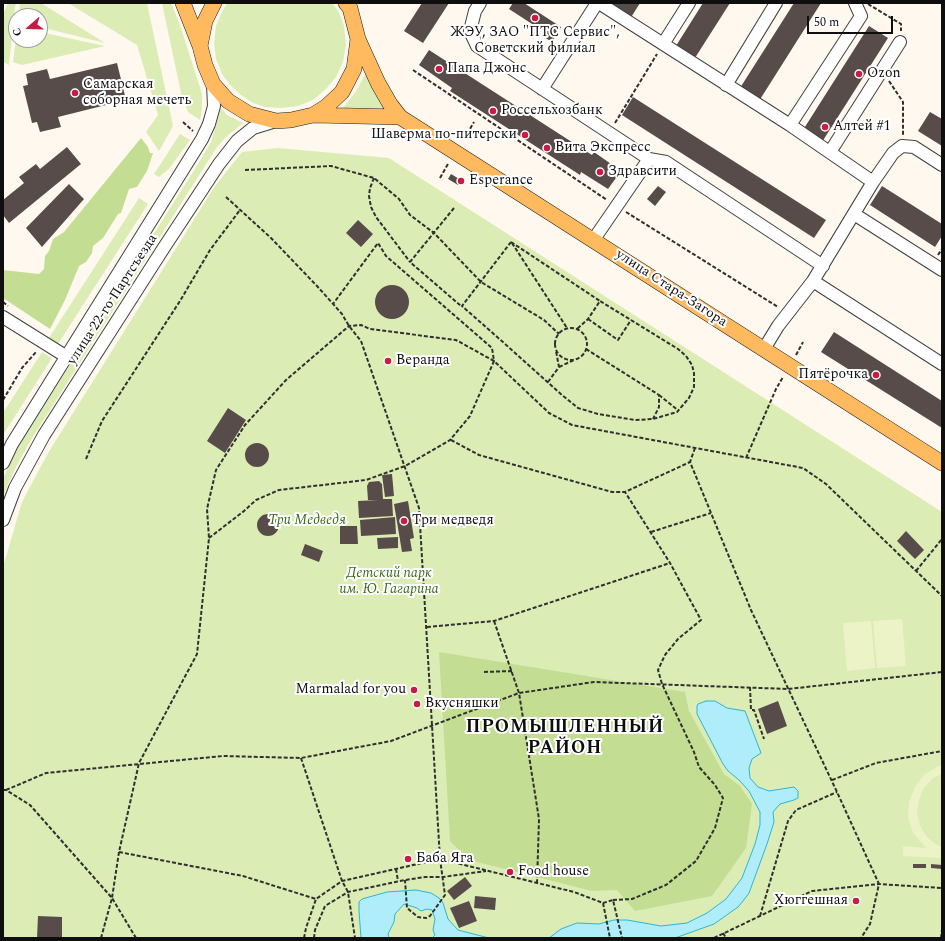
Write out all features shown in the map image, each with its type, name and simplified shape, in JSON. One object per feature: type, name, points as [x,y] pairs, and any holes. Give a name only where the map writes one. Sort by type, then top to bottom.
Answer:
[{"type":"main road","points":[[183,3],[213,84],[228,101],[249,114],[276,120],[291,120],[313,114],[326,107],[342,92],[354,69],[358,39],[349,5]]},
{"type":"main road","points":[[200,46],[205,21],[214,3]]},
{"type":"main road","name":"улица Стара-Загора","points":[[358,39],[378,83],[390,104],[400,117],[942,463]]},
{"type":"main road","points":[[313,114],[400,117]]},
{"type":"street","points":[[480,3],[475,11],[470,32],[477,46],[649,159],[666,162],[823,266]]},
{"type":"street","points":[[542,90],[598,3],[790,125],[873,182]]},
{"type":"street","points":[[663,44],[689,3]]},
{"type":"street","points":[[726,84],[776,3]]},
{"type":"street","points":[[790,125],[861,16],[855,3]]},
{"type":"street","points":[[830,152],[900,42]]},
{"type":"street","name":"улица 22-го Партсъезда","points":[[3,463],[12,444],[202,139],[209,124],[214,106],[213,84]]},
{"type":"street","name":"улица 22-го Партсъезда","points":[[3,520],[16,488],[44,436],[219,164],[237,141],[253,128],[276,120]]},
{"type":"street","points":[[764,349],[778,326],[823,266],[892,153],[903,146],[914,147],[942,165]]},
{"type":"street","points":[[594,240],[649,159]]},
{"type":"street","points":[[854,214],[942,270]]},
{"type":"street","points":[[813,281],[942,364]]},
{"type":"street","points":[[3,317],[67,357]]},
{"type":"path","points":[[867,3],[901,24],[900,42]]},
{"type":"path","points":[[609,133],[663,44]]},
{"type":"path","points":[[413,70],[616,206],[788,313]]},
{"type":"path","points":[[882,70],[903,102],[903,146]]},
{"type":"path","points":[[183,122],[196,133]]},
{"type":"path","points":[[464,139],[474,122]]},
{"type":"path","points":[[440,178],[448,164]]},
{"type":"path","points":[[245,170],[331,166],[374,178],[399,199],[410,214],[434,233],[481,282],[544,320],[559,334]]},
{"type":"path","points":[[374,178],[369,196],[371,207],[376,217],[410,262],[578,408],[598,414],[635,420],[653,419],[679,411],[694,387],[694,373],[692,365],[686,356],[678,349],[600,301],[511,242]]},
{"type":"path","points":[[226,197],[271,238],[333,304],[361,341],[419,508],[440,859],[445,895],[433,913],[426,918],[414,915],[407,908],[405,880]]},
{"type":"path","points":[[410,262],[454,208]]},
{"type":"path","points":[[86,459],[102,422],[180,301],[210,250],[240,210]]},
{"type":"path","points":[[462,306],[511,242]]},
{"type":"path","points":[[511,242],[567,328]]},
{"type":"path","points":[[209,538],[256,500],[279,490],[366,480],[404,466],[450,440],[470,416],[494,361],[492,348],[386,256],[378,243],[333,304]]},
{"type":"path","points":[[577,329],[588,318],[600,301]]},
{"type":"path","points":[[588,318],[618,340],[631,320]]},
{"type":"path","points":[[101,938],[112,898],[119,852],[139,763],[197,654],[209,538],[207,509],[216,470],[245,425],[286,380],[349,326],[361,325],[370,329],[456,340],[494,361],[549,413],[572,425],[803,468],[826,484],[942,596]]},
{"type":"path","points":[[548,382],[559,367],[582,355],[586,349],[587,341],[584,334],[577,329],[567,328],[556,338],[559,367]]},
{"type":"path","points":[[3,400],[22,368],[44,342]]},
{"type":"path","points":[[795,356],[803,342]]},
{"type":"path","points":[[556,345],[557,350],[565,358],[575,359]]},
{"type":"path","points":[[586,349],[660,395],[679,411]]},
{"type":"path","points":[[746,458],[776,390],[784,376]]},
{"type":"path","points":[[653,419],[659,407],[660,395]]},
{"type":"path","points":[[450,440],[479,455],[612,492],[626,492],[690,462]]},
{"type":"path","points":[[695,448],[690,462],[751,610],[832,780],[879,884],[870,924],[861,938]]},
{"type":"path","points":[[304,938],[316,899],[342,880],[440,859],[574,892],[603,903],[613,900],[632,899],[666,885],[696,861],[715,828],[723,798],[715,785],[699,768],[694,752],[662,684],[658,670],[665,655],[678,639],[701,620],[670,563],[626,492]]},
{"type":"path","points":[[651,532],[711,513]]},
{"type":"path","points":[[915,571],[942,539]]},
{"type":"path","points":[[427,627],[494,621],[670,563]]},
{"type":"path","points":[[494,621],[519,693],[539,819],[537,883]]},
{"type":"path","points":[[484,672],[512,671]]},
{"type":"path","points":[[3,790],[46,773],[139,763],[223,756],[301,758],[390,740],[519,693],[594,682],[788,689],[942,672]]},
{"type":"path","points":[[750,687],[752,710],[754,710],[764,739]]},
{"type":"path","points":[[832,780],[876,763],[942,751]]},
{"type":"path","points":[[301,758],[342,880],[348,892],[355,938]]},
{"type":"path","points":[[6,790],[30,805],[112,898],[136,938]]},
{"type":"path","points":[[760,916],[788,821],[796,810],[837,792]]},
{"type":"path","points":[[119,852],[243,876],[316,899]]},
{"type":"path","points":[[396,868],[398,881]]},
{"type":"path","points":[[314,938],[315,930],[325,906],[348,892],[398,881],[487,871]]},
{"type":"path","points":[[714,938],[812,891],[879,884],[942,888]]},
{"type":"path","points":[[613,900],[622,938]]},
{"type":"path","points":[[603,903],[610,938]]},
{"type":"path","points":[[941,938],[942,929]]},
{"type":"path","points":[[723,933],[726,938]]},
{"type":"green space","points":[[8,3],[16,3],[15,8],[8,8],[8,48],[11,48],[9,65],[3,62],[3,15]]},
{"type":"green space","points":[[20,3],[41,3],[105,43],[48,29],[48,8],[20,8]]},
{"type":"green space","points":[[68,3],[147,3],[173,126],[159,151],[146,132],[158,115],[137,45]]},
{"type":"green space","points":[[162,3],[171,3],[179,22],[202,94],[200,120],[188,112],[181,93]]},
{"type":"green space","points":[[227,3],[332,3],[339,12],[344,26],[346,45],[343,62],[336,77],[326,89],[313,100],[298,106],[281,108],[265,107],[253,103],[241,95],[230,85],[222,74],[216,59],[214,43],[216,26]]},
{"type":"green space","points":[[48,34],[105,46],[22,65],[13,62],[15,48],[48,48]]},
{"type":"green space","points":[[366,73],[391,110],[373,108],[343,108],[356,91]]},
{"type":"green space","points":[[221,108],[227,115],[243,123],[228,135],[217,147],[29,443],[3,496],[3,479],[23,439],[195,169],[211,142]]},
{"type":"green space","points":[[180,134],[190,140],[169,169],[159,177],[154,174]]},
{"type":"green space","points":[[141,138],[148,147],[150,153],[153,153],[147,171],[137,187],[129,189],[121,213],[118,214],[103,238],[93,246],[92,253],[86,262],[79,266],[65,300],[50,329],[3,298],[3,270],[39,274],[44,269],[45,256],[49,251],[53,239],[64,232]]},
{"type":"green space","name":"Детский парк им. Ю. Гагарина","points":[[278,148],[389,158],[942,512],[942,938],[3,938],[3,567],[22,502],[48,453],[215,186],[242,152]]},
{"type":"green space","points":[[139,198],[148,204],[58,344],[49,338]]},
{"type":"green space","points":[[42,352],[52,358],[3,435],[3,413]]},
{"type":"green space","points":[[902,619],[906,666],[877,668],[873,621]]},
{"type":"green space","points":[[871,621],[875,668],[847,671],[843,623]]},
{"type":"green space","points":[[439,652],[685,692],[689,711],[724,774],[740,786],[752,804],[746,848],[712,896],[635,911],[617,890],[592,891],[469,860],[450,841]]},
{"type":"green space","points":[[942,765],[942,774],[933,778],[924,788],[919,800],[917,813],[920,826],[927,837],[942,847],[942,858],[903,856],[903,846],[926,848],[913,833],[908,818],[909,802],[915,787],[924,775]]},
{"type":"water","points":[[706,701],[715,701],[727,708],[745,711],[761,753],[752,759],[749,768],[750,778],[758,787],[769,791],[794,787],[798,791],[798,798],[780,804],[773,812],[774,822],[749,893],[738,907],[714,924],[675,938],[549,938],[561,929],[577,923],[599,924],[614,920],[627,920],[661,926],[687,923],[707,913],[726,899],[742,878],[755,844],[760,825],[760,812],[749,791],[728,771],[723,764],[697,714],[698,704]]},
{"type":"water","points":[[416,890],[431,893],[439,898],[443,903],[448,919],[458,930],[489,938],[432,938],[435,935],[433,930],[435,919],[432,910],[427,909],[421,911],[417,908],[404,904],[395,914],[394,922],[388,934],[389,938],[361,938],[359,902],[362,899],[387,892]]},
{"type":"building","points":[[422,3],[449,3],[423,43],[404,31]]},
{"type":"building","name":"ЖЭУ, ЗАО \"ПТС Сервис\", Советский филиал","points":[[513,3],[524,3],[561,27],[552,42],[544,37],[546,33],[509,9]]},
{"type":"building","points":[[613,3],[640,3],[630,19],[611,7]]},
{"type":"building","points":[[703,3],[730,3],[693,61],[674,49]]},
{"type":"building","points":[[794,3],[821,3],[759,101],[740,88]]},
{"type":"building","points":[[869,26],[888,38],[822,142],[803,130]]},
{"type":"building","points":[[429,50],[592,155],[594,152],[621,171],[608,189],[581,172],[580,175],[450,91],[452,88],[419,65]]},
{"type":"building","name":"Самарская соборная мечеть","points":[[117,63],[126,100],[58,117],[61,127],[40,132],[37,122],[32,123],[23,86],[28,85],[26,74],[47,69],[50,79]]},
{"type":"building","points":[[633,97],[826,220],[814,238],[622,115]]},
{"type":"building","points":[[930,112],[942,119],[942,146],[918,131]]},
{"type":"building","points":[[67,147],[81,164],[9,223],[3,215],[3,200],[24,183],[19,177],[36,164],[40,169]]},
{"type":"building","points":[[451,174],[461,180],[458,185],[448,179]]},
{"type":"building","points":[[69,184],[84,199],[42,247],[26,228]]},
{"type":"building","points":[[658,186],[666,192],[655,206],[647,199]]},
{"type":"building","points":[[882,186],[942,224],[942,236],[935,247],[870,205]]},
{"type":"building","points":[[358,220],[373,234],[361,247],[346,233]]},
{"type":"building","points":[[392,285],[404,290],[409,302],[404,314],[392,319],[380,314],[375,302],[380,290]]},
{"type":"building","points":[[834,332],[942,401],[942,428],[821,352]]},
{"type":"building","points":[[228,408],[246,420],[225,453],[207,441]]},
{"type":"building","points":[[257,443],[266,446],[269,455],[266,464],[257,467],[248,464],[245,455],[248,446]]},
{"type":"building","points":[[392,474],[394,496],[385,497],[382,475]]},
{"type":"building","points":[[379,481],[382,484],[383,499],[392,499],[393,516],[359,518],[358,501],[378,500],[368,500],[367,486],[369,482]]},
{"type":"building","name":"Три медведя","points":[[408,501],[414,538],[410,539],[412,551],[402,552],[394,504]]},
{"type":"building","points":[[268,514],[276,517],[279,525],[276,533],[268,536],[260,533],[257,525],[260,517]]},
{"type":"building","points":[[395,517],[396,534],[361,536],[360,520]]},
{"type":"building","points":[[340,526],[357,526],[358,544],[340,544]]},
{"type":"building","points":[[906,531],[924,550],[915,559],[897,541]]},
{"type":"building","points":[[398,537],[398,548],[378,549],[377,538]]},
{"type":"building","points":[[305,544],[323,551],[319,562],[301,555]]},
{"type":"building","points":[[778,701],[787,726],[767,734],[758,709]]},
{"type":"building","points":[[913,864],[926,864],[926,868],[913,868]]},
{"type":"building","points":[[931,864],[942,865],[942,869],[931,868]]},
{"type":"building","points":[[465,877],[472,886],[454,900],[447,891]]},
{"type":"building","points":[[475,896],[496,898],[495,910],[474,908]]},
{"type":"building","points":[[469,901],[477,921],[459,928],[450,908]]},
{"type":"building","points":[[38,916],[62,917],[62,938],[37,938]]},
{"type":"place","name":"ЖЭУ, ЗАО \"ПТС Сервис\", Советский филиал","points":[[535,18]]},
{"type":"place","name":"Папа Джонс","points":[[439,69]]},
{"type":"place","name":"Ozon","points":[[859,74]]},
{"type":"place","name":"Самарская соборная мечеть","points":[[75,93]]},
{"type":"place","name":"Россельхозбанк","points":[[493,111]]},
{"type":"place","name":"Алтей #1","points":[[825,127]]},
{"type":"place","name":"Шаверма по-питерски","points":[[525,135]]},
{"type":"place","name":"Вита Экспресс","points":[[547,148]]},
{"type":"place","name":"Здравсити","points":[[600,172]]},
{"type":"place","name":"Esperance","points":[[461,181]]},
{"type":"place","name":"Веранда","points":[[388,361]]},
{"type":"place","name":"Пятёрочка","points":[[876,375]]},
{"type":"place","name":"Три медведя","points":[[404,521]]},
{"type":"place","name":"Marmalad for you","points":[[414,690]]},
{"type":"place","name":"Вкусняшки","points":[[417,704]]},
{"type":"place","name":"Баба Яга","points":[[408,859]]},
{"type":"place","name":"Food house","points":[[510,872]]},
{"type":"place","name":"Хюггешная","points":[[856,901]]},
{"type":"district","name":"ПРОМЫШЛЕННЫЙ РАЙОН","points":[[565,738]]},
{"type":"park label","name":"Три Медведя","points":[[307,521]]}]
